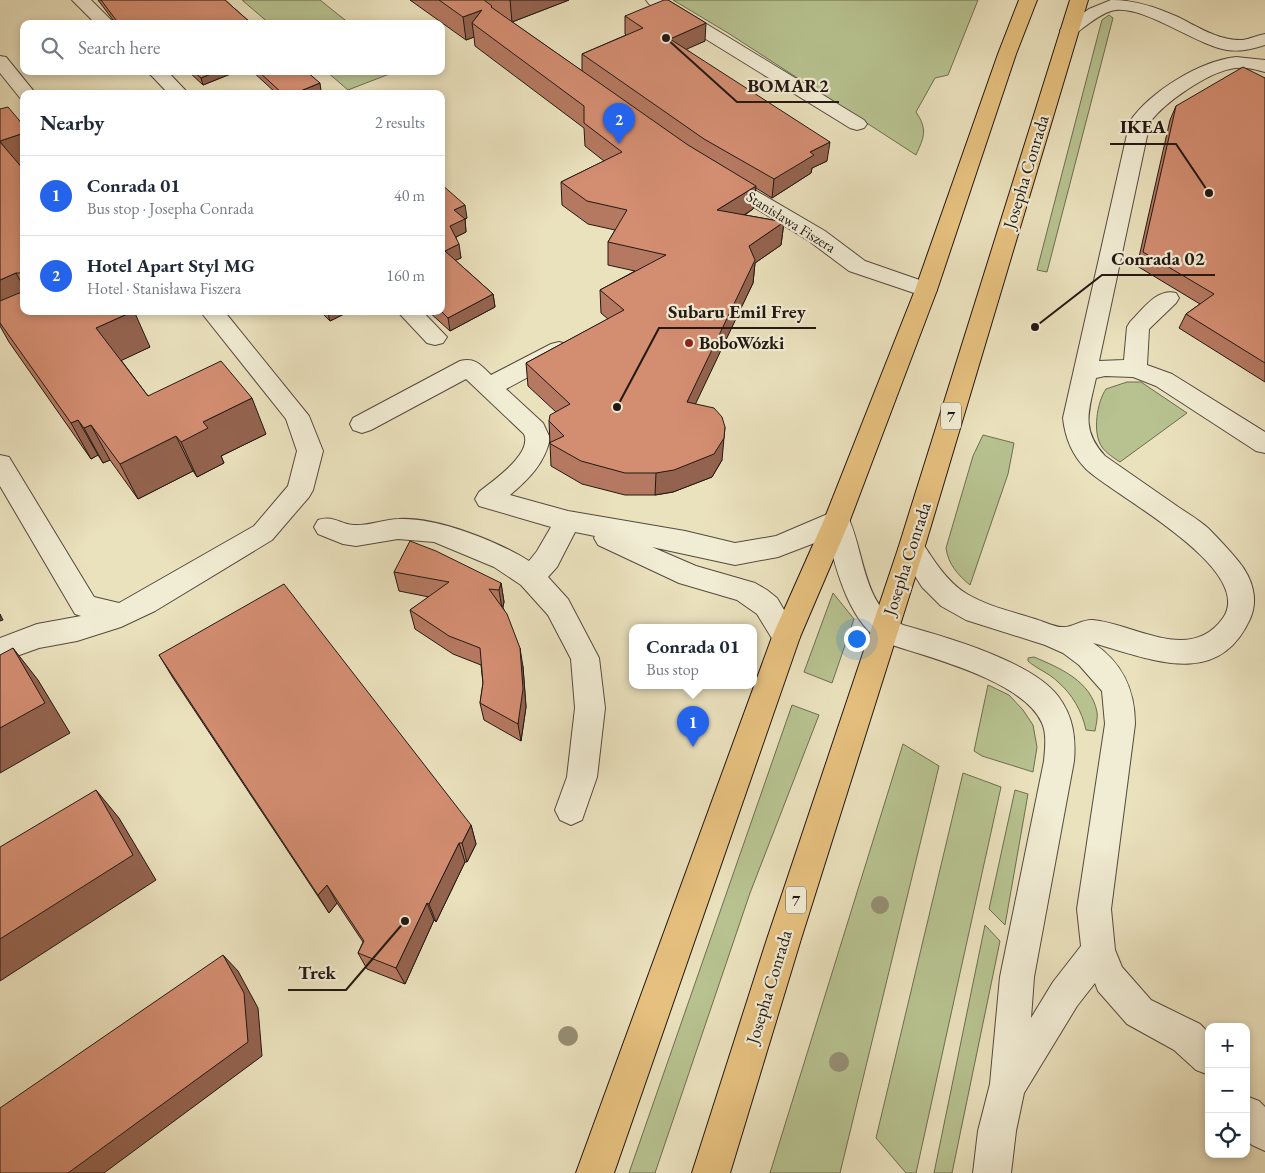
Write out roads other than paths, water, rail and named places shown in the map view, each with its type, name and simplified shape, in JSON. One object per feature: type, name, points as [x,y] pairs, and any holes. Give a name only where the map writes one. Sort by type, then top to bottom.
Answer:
[{"type":"main road","points":[[1007,54],[1010,0]]},
{"type":"main road","points":[[595,1173],[786,636],[837,520],[926,290],[1007,54],[1028,0]]},
{"type":"main road","name":"Josepha Conrada","points":[[711,1173],[787,930],[911,549],[1078,0]]},
{"type":"street","points":[[81,0],[102,20]]},
{"type":"street","points":[[655,0],[857,124]]},
{"type":"street","points":[[1069,30],[1101,10],[1115,4],[1124,4],[1141,6],[1156,11],[1227,44],[1254,45],[1265,39]]},
{"type":"street","points":[[0,61],[24,90]]},
{"type":"street","points":[[1064,639],[1091,631],[1183,654],[1211,646],[1233,626],[1239,613],[1241,599],[1238,584],[1230,571],[1198,534],[1096,463],[1083,449],[1077,435],[1075,418],[1140,121],[1147,110],[1159,100],[1216,67],[1234,62],[1265,66]]},
{"type":"street","points":[[160,75],[176,90]]},
{"type":"street","name":"Stanisława Fiszera","points":[[703,168],[817,236],[857,266],[926,290]]},
{"type":"street","points":[[1135,369],[1138,327],[1168,298]]},
{"type":"street","points":[[0,650],[37,636],[77,630],[121,615],[201,571],[263,533],[300,490],[310,452],[297,416],[214,315]]},
{"type":"street","points":[[412,315],[435,337]]},
{"type":"street","points":[[489,387],[576,340]]},
{"type":"street","points":[[362,424],[468,367],[534,430],[538,438],[534,456],[527,465],[488,499],[568,521],[685,542],[735,554],[778,546],[837,520],[854,582],[870,612],[884,628],[972,661],[1021,683],[1042,699],[1055,718],[1058,728],[1060,741],[1059,761],[1017,977],[1008,1084],[997,1131],[992,1173]]},
{"type":"street","points":[[1085,372],[1105,368],[1135,369],[1164,380],[1265,444]]},
{"type":"street","points":[[0,464],[85,606],[121,615]]},
{"type":"street","points":[[531,577],[547,559],[568,521]]},
{"type":"street","points":[[568,521],[689,575],[745,592],[757,598],[767,606],[786,636]]},
{"type":"street","points":[[326,527],[343,534],[356,536],[398,529],[419,529],[437,532],[504,559],[531,577],[558,607],[584,658],[590,708],[582,776],[571,810]]},
{"type":"street","points":[[911,549],[936,586],[958,603],[1014,624],[1064,639],[1096,660],[1110,678],[1119,699],[1120,724],[1094,909],[1098,951],[1110,979],[1139,1012],[1186,1037],[1205,1054]]},
{"type":"street","points":[[1008,1084],[1049,1022],[1064,994],[1098,951]]},
{"type":"street","points":[[1250,1118],[1265,1132]]},
{"type":"place","name":"BOMAR2","points":[[666,38]]},
{"type":"place","name":"Hotel Apart Styl MG","points":[[619,144]]},
{"type":"place","name":"IKEA","points":[[1209,193]]},
{"type":"place","name":"Conrada 02","points":[[1035,327]]},
{"type":"place","name":"BoboWózki","points":[[689,343]]},
{"type":"place","name":"Subaru Emil Frey","points":[[617,407]]},
{"type":"place","name":"Conrada 01","points":[[693,747]]},
{"type":"place","name":"Trek","points":[[405,921]]}]
